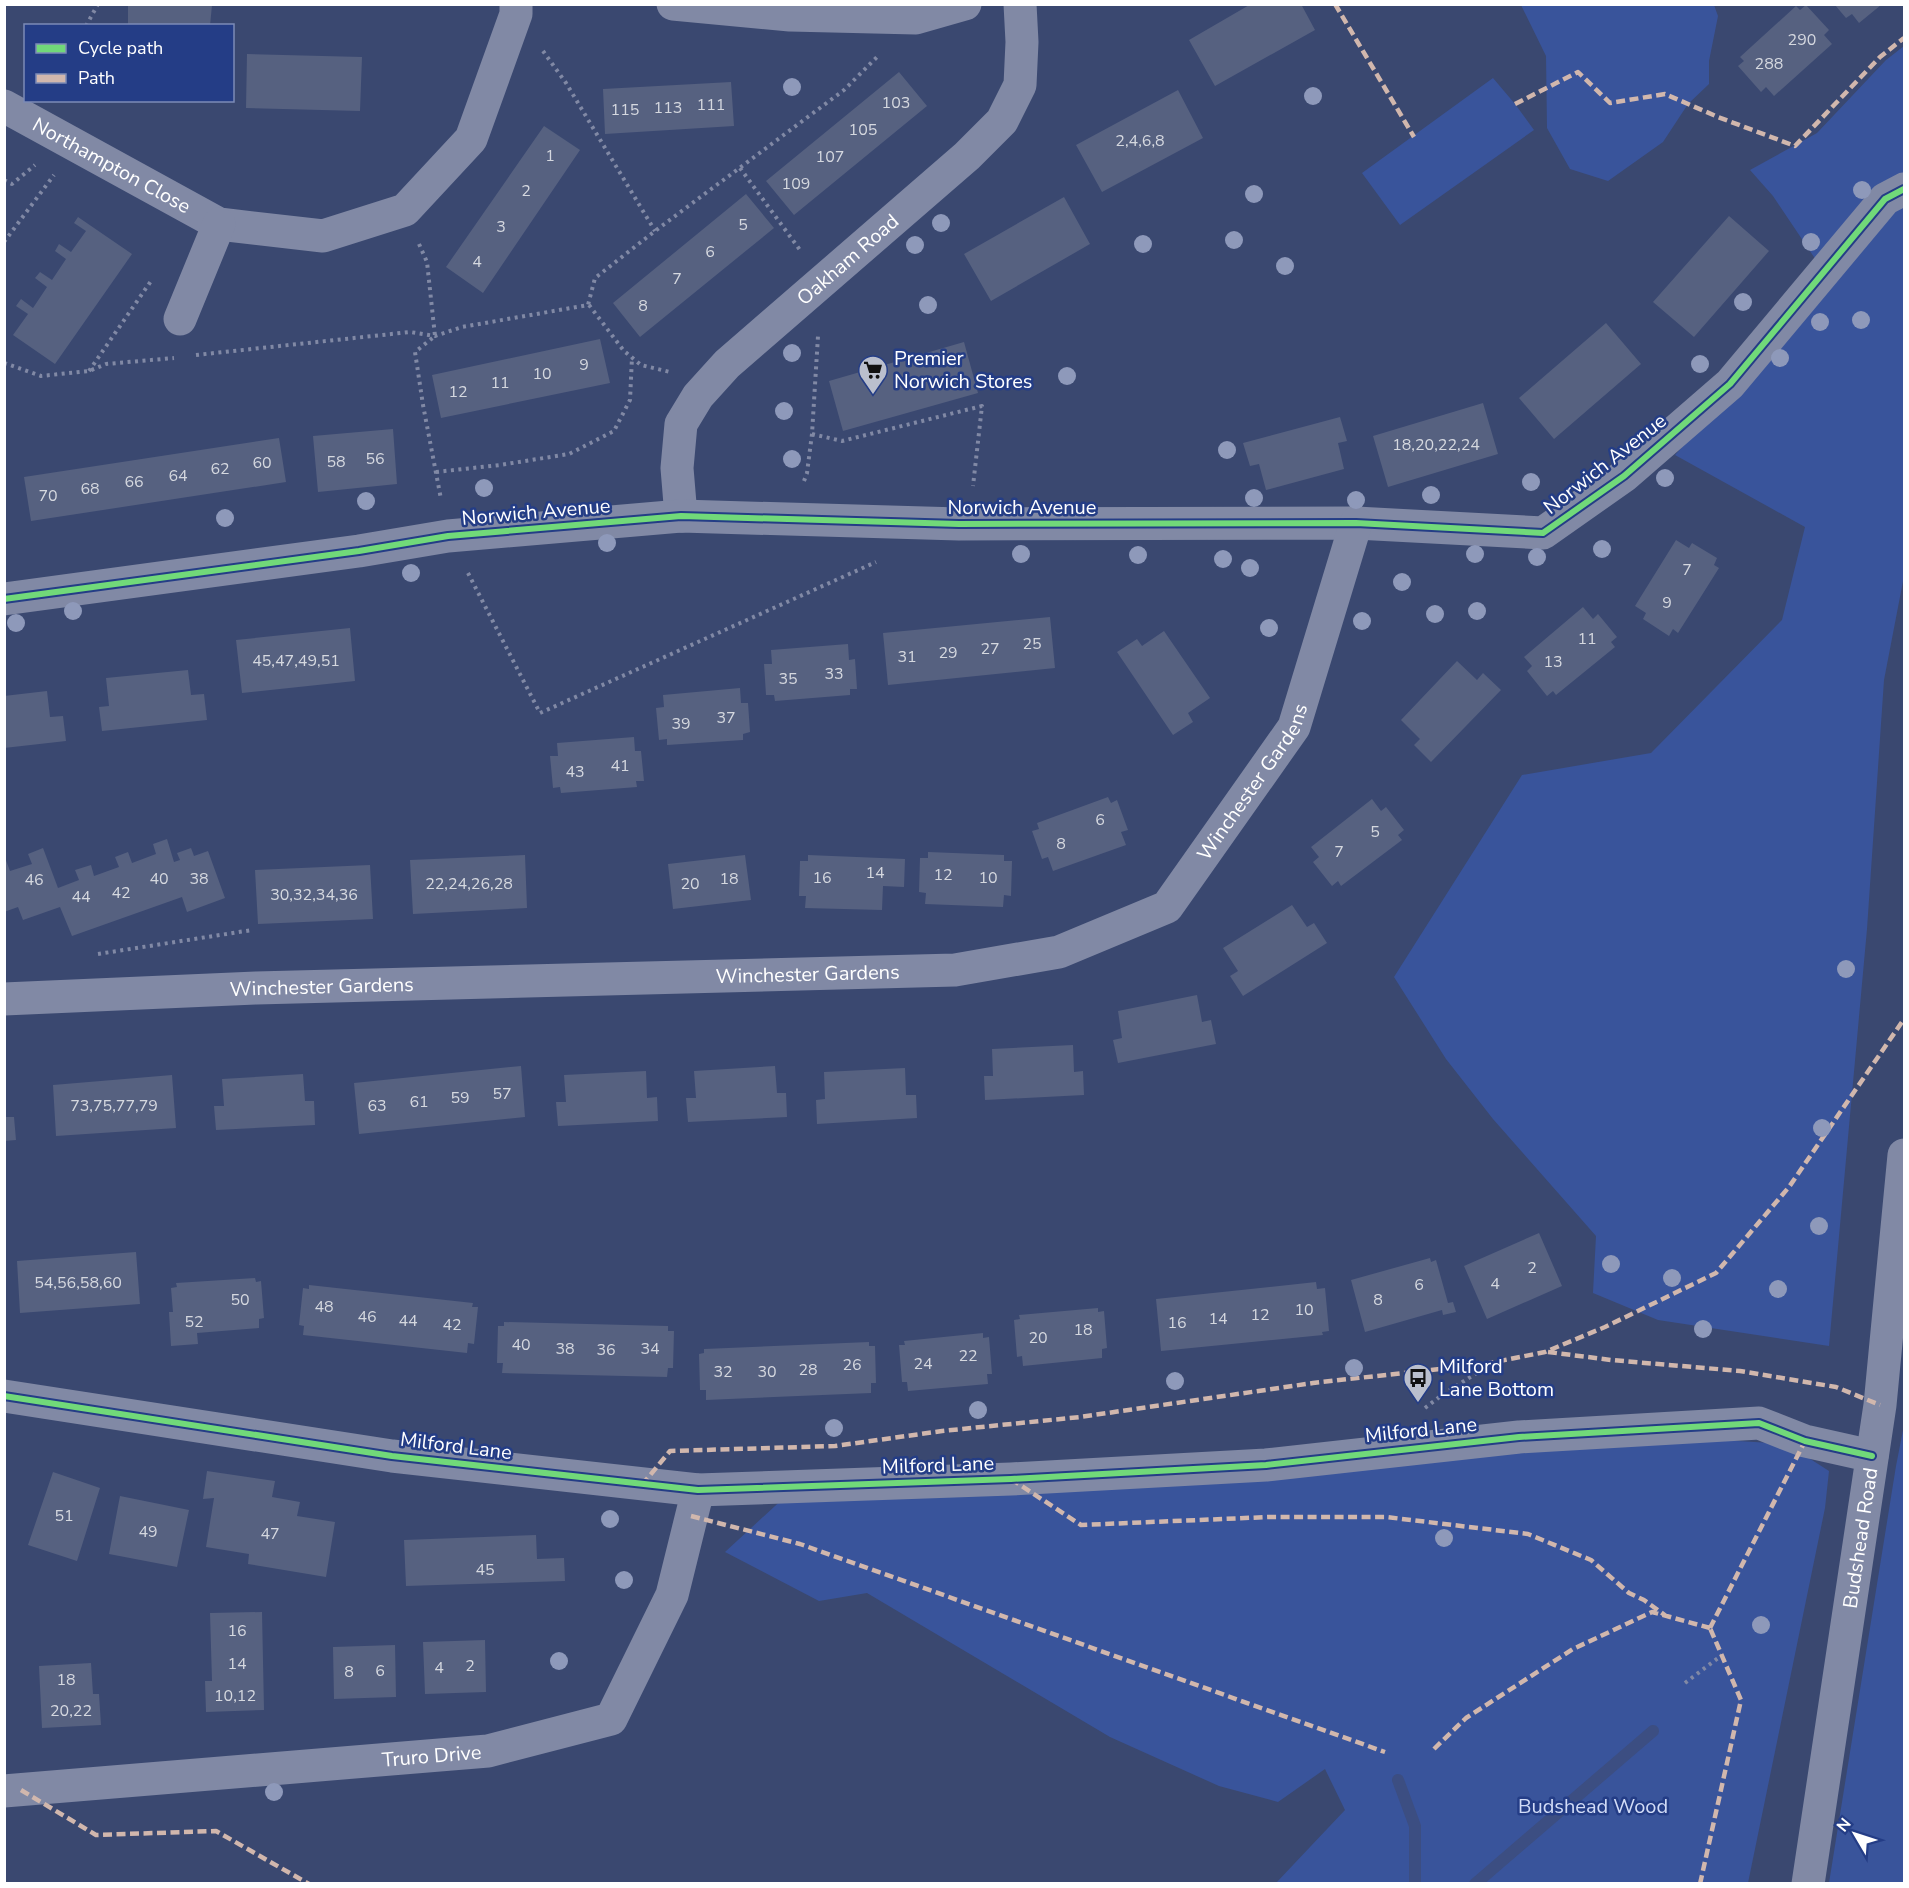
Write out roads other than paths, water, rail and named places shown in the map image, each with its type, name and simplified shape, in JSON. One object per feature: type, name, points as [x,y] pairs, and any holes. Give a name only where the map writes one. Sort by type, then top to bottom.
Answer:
[{"type":"street","name":"Northampton Close","points":[[4,106],[219,225],[323,236],[405,210],[471,139],[516,14],[516,4]]},
{"type":"street","points":[[673,4],[790,15],[916,18],[965,4]]},
{"type":"street","name":"Oakham Road","points":[[681,516],[677,468],[681,424],[698,396],[727,364],[968,156],[1002,120],[1020,85],[1022,42],[1020,4]]},
{"type":"street","name":"Norwich Avenue","points":[[4,599],[359,551],[448,536],[681,516],[969,524],[1356,523],[1543,533],[1624,476],[1730,384],[1885,199],[1905,189]]},
{"type":"street","points":[[180,319],[219,225]]},
{"type":"street","name":"Winchester Gardens","points":[[4,999],[280,988],[955,970],[1059,952],[1167,908],[1294,727],[1356,523]]},
{"type":"street","name":"Budshead Road","points":[[1808,1884],[1880,1405],[1904,1173]]},
{"type":"street","name":"Milford Lane","points":[[4,1396],[392,1456],[698,1490],[1011,1479],[1266,1465],[1519,1437],[1759,1423],[1806,1441],[1872,1456]]},
{"type":"street","name":"Truro Drive","points":[[4,1791],[488,1751],[611,1719],[672,1595],[698,1490]]},
{"type":"waterway","points":[[1475,1884],[1653,1731]]},
{"type":"waterway","points":[[1398,1780],[1415,1826],[1415,1884]]},
{"type":"place","name":"Premier Norwich Stores","points":[[873,396]]},
{"type":"place","name":"Milford Lane Bottom","points":[[1418,1404]]},
{"type":"park label","name":"Budshead Wood","points":[[1593,1806]]}]
